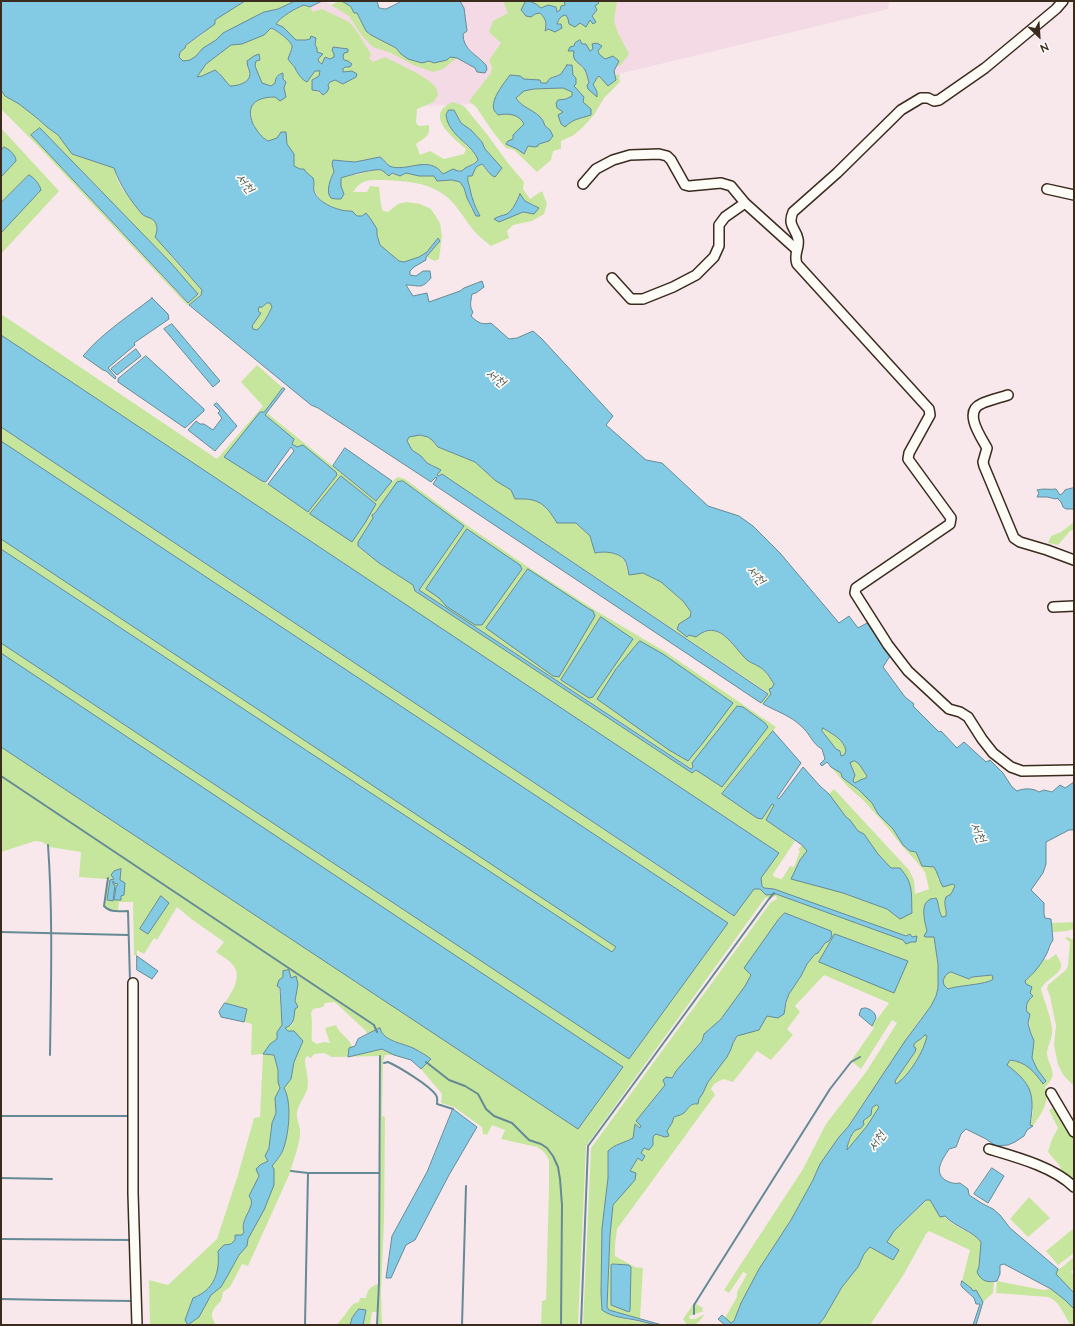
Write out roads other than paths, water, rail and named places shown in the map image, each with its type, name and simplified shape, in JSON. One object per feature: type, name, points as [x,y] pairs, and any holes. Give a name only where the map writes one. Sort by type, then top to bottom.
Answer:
[{"type":"street","points":[[1063,1],[1056,9],[985,68],[939,100],[934,101],[928,98],[921,98],[901,110],[837,173],[793,212],[790,218],[791,225],[798,237],[795,257],[796,264],[929,409],[930,415],[909,453],[908,459],[951,518],[950,524],[856,588],[855,593],[888,645],[908,671],[949,709],[960,712],[968,717],[993,753],[1010,767],[1022,771],[1074,770]]},
{"type":"street","points":[[583,184],[596,169],[613,160],[630,155],[659,154],[667,156],[686,185],[721,183],[731,186],[746,203],[797,250]]},
{"type":"street","points":[[1047,189],[1074,195]]},
{"type":"street","points":[[612,278],[631,299],[643,299],[673,288],[696,276],[714,257],[719,246],[719,224],[725,217],[746,203]]},
{"type":"street","points":[[1008,395],[979,404],[974,409],[972,414],[974,422],[987,448],[983,462],[984,466],[1014,538],[1020,542],[1074,560]]},
{"type":"street","points":[[1053,607],[1074,606]]},
{"type":"street","points":[[133,983],[133,1185],[137,1325]]},
{"type":"street","points":[[1051,1093],[1074,1132]]},
{"type":"street","points":[[990,1149],[1042,1167],[1074,1187]]},
{"type":"water","name":"서천","points":[[1,1],[245,1],[215,20],[215,24],[186,45],[180,52],[179,57],[183,61],[190,60],[196,56],[203,48],[216,40],[223,33],[264,12],[278,9],[295,1],[322,1],[310,7],[304,5],[297,8],[276,24],[283,27],[296,40],[310,39],[311,36],[316,38],[315,45],[317,52],[323,54],[318,59],[322,64],[325,57],[330,59],[334,57],[332,50],[333,47],[348,49],[348,52],[344,53],[343,57],[344,60],[352,64],[350,67],[345,67],[343,72],[352,71],[357,74],[356,77],[343,84],[335,80],[330,82],[327,92],[323,95],[319,91],[312,90],[312,80],[319,76],[320,71],[315,71],[307,82],[303,80],[288,59],[292,45],[283,36],[271,28],[264,35],[242,44],[231,45],[206,64],[197,77],[215,70],[230,86],[239,85],[246,82],[249,77],[250,73],[247,61],[259,54],[260,60],[256,61],[255,66],[262,83],[271,86],[275,83],[277,76],[283,73],[283,79],[286,82],[284,88],[286,97],[280,101],[275,97],[268,97],[254,103],[250,112],[253,124],[259,134],[268,141],[277,138],[281,132],[286,132],[287,144],[294,154],[294,166],[304,169],[313,178],[316,196],[336,209],[352,211],[357,216],[362,216],[366,213],[377,229],[380,245],[399,261],[404,262],[419,257],[427,252],[438,238],[440,241],[426,257],[426,260],[410,271],[410,275],[416,276],[423,271],[430,271],[431,278],[428,282],[422,285],[406,285],[413,296],[427,293],[429,302],[482,281],[484,287],[472,294],[471,306],[473,312],[471,316],[480,323],[491,323],[509,339],[517,338],[533,331],[613,416],[606,425],[646,460],[662,463],[708,506],[739,516],[753,526],[780,553],[839,623],[849,616],[858,628],[867,623],[890,656],[883,667],[905,697],[914,704],[913,706],[939,732],[941,731],[957,748],[964,742],[986,762],[990,760],[1003,773],[1012,787],[1017,791],[1028,789],[1039,792],[1044,790],[1052,792],[1060,785],[1065,788],[1074,782],[1074,830],[1069,830],[1046,842],[1046,864],[1043,873],[1031,890],[1044,903],[1045,918],[1051,919],[1053,940],[1041,963],[1025,981],[1026,984],[1032,987],[1030,993],[1033,996],[1028,1001],[1026,1007],[1027,1012],[1030,1014],[1028,1023],[1034,1041],[1032,1058],[1037,1069],[1046,1081],[1043,1084],[1033,1071],[1021,1063],[1010,1060],[1007,1065],[1022,1078],[1030,1090],[1032,1105],[1030,1125],[1033,1126],[1027,1130],[1024,1136],[1015,1142],[1008,1145],[996,1146],[966,1129],[961,1134],[956,1147],[949,1149],[939,1169],[941,1176],[945,1180],[952,1183],[960,1183],[968,1189],[969,1195],[993,1209],[1000,1215],[1010,1228],[1058,1269],[1056,1274],[1074,1293],[1074,1309],[1051,1289],[1004,1264],[1000,1265],[1000,1274],[997,1281],[990,1282],[982,1279],[977,1272],[979,1267],[981,1242],[978,1238],[945,1216],[940,1217],[930,1200],[926,1200],[894,1231],[887,1242],[899,1250],[893,1260],[870,1247],[818,1325],[725,1325],[718,1319],[722,1315],[731,1323],[734,1321],[741,1303],[759,1269],[791,1220],[820,1164],[848,1127],[905,1041],[931,1006],[938,988],[938,964],[934,937],[924,936],[927,931],[924,910],[926,902],[930,899],[936,898],[942,917],[946,916],[946,897],[951,894],[955,886],[953,884],[943,887],[934,867],[922,866],[916,852],[910,851],[903,845],[893,829],[878,814],[872,803],[859,790],[844,779],[841,773],[831,767],[827,762],[822,766],[820,764],[825,759],[822,749],[797,722],[763,704],[771,694],[769,689],[772,688],[774,684],[768,674],[757,665],[747,660],[725,636],[719,632],[712,630],[704,632],[696,637],[689,635],[687,637],[677,629],[679,624],[690,617],[691,612],[683,601],[661,582],[643,573],[629,575],[626,562],[618,555],[602,552],[595,553],[590,536],[576,523],[557,523],[545,506],[540,503],[530,500],[515,499],[511,490],[496,481],[475,462],[438,447],[428,437],[420,435],[409,437],[407,441],[412,450],[421,456],[427,463],[441,470],[437,475],[439,476],[442,474],[768,694],[761,703],[433,484],[437,478],[436,477],[431,482],[318,408],[311,405],[189,305],[201,295],[202,290],[155,237],[157,226],[155,222],[142,214],[133,203],[122,186],[114,168],[72,154],[58,135],[19,104],[5,96],[1,90]],"holes":[[[267,303],[270,303],[272,307],[266,319],[259,328],[257,330],[253,329],[252,326],[261,313],[258,311],[259,307],[262,307]],[[823,728],[840,740],[846,751],[844,755],[841,756],[840,751],[836,749],[822,731]],[[855,761],[859,764],[867,776],[866,778],[855,783],[853,781],[855,775],[850,763]],[[951,972],[969,979],[972,977],[992,975],[993,979],[985,983],[948,989],[944,985],[943,980],[946,975]],[[925,1035],[927,1036],[919,1056],[911,1069],[896,1084],[895,1081],[915,1052],[916,1048],[914,1047],[914,1044]],[[877,1105],[879,1107],[867,1126],[847,1150],[852,1134],[861,1128],[864,1124],[863,1121],[871,1115],[872,1108]]]},
{"type":"water","points":[[342,1],[377,1],[379,8],[386,9],[401,1],[460,1],[464,8],[467,31],[463,34],[465,44],[486,65],[487,69],[485,73],[477,72],[475,68],[457,58],[450,57],[447,60],[434,63],[429,61],[422,63],[408,59],[396,48],[366,31],[357,13],[354,13],[351,7]]},
{"type":"water","points":[[529,1],[541,8],[548,5],[556,7],[557,12],[560,10],[561,6],[565,5],[564,1],[597,1],[599,3],[595,6],[597,10],[592,16],[596,22],[593,24],[590,20],[586,27],[580,23],[575,27],[569,24],[566,15],[560,18],[557,24],[561,24],[562,28],[555,32],[548,29],[545,31],[546,21],[540,13],[531,17],[526,16],[521,10],[525,2]]},
{"type":"water","points":[[580,40],[582,44],[586,44],[590,51],[593,49],[592,44],[597,43],[602,46],[598,51],[599,54],[605,59],[613,56],[619,61],[614,71],[616,80],[608,86],[599,76],[593,84],[597,92],[597,97],[588,89],[587,85],[589,83],[585,70],[575,60],[573,55],[574,51],[568,51],[570,47],[574,46],[575,43]]},
{"type":"water","points":[[567,65],[572,65],[573,75],[576,78],[576,84],[574,86],[584,97],[583,102],[591,109],[591,115],[574,120],[565,127],[561,124],[558,115],[563,112],[557,108],[556,103],[558,100],[566,99],[572,96],[572,92],[563,88],[534,89],[524,91],[516,98],[519,102],[540,117],[553,136],[549,141],[539,144],[538,146],[528,146],[524,154],[506,144],[508,141],[513,139],[513,135],[524,124],[516,116],[509,114],[498,115],[494,110],[494,101],[501,87],[510,75],[520,76],[524,79],[540,80],[541,83],[547,83],[551,78],[561,74]]},
{"type":"water","points":[[449,110],[454,110],[461,123],[471,130],[482,142],[485,149],[502,168],[495,177],[489,173],[482,164],[476,167],[472,176],[468,176],[475,206],[480,216],[476,216],[460,182],[452,180],[437,181],[434,176],[419,176],[406,173],[400,176],[392,173],[389,176],[382,170],[361,172],[341,178],[341,186],[344,194],[341,199],[331,198],[329,195],[329,188],[334,172],[332,164],[333,160],[355,162],[380,157],[392,167],[399,168],[425,164],[438,168],[443,174],[453,169],[462,171],[475,163],[478,160],[475,154],[451,129],[446,115]]},
{"type":"water","points":[[40,128],[170,262],[198,294],[188,303],[31,135]]},
{"type":"water","points":[[4,147],[12,152],[16,161],[1,177],[1,151]]},
{"type":"water","points":[[29,175],[33,177],[41,190],[1,233],[1,203]]},
{"type":"water","points":[[520,194],[525,201],[539,208],[534,214],[523,212],[499,222],[494,219],[507,214],[515,205]]},
{"type":"water","points":[[152,298],[168,314],[169,319],[134,343],[135,345],[108,368],[116,377],[115,379],[106,371],[83,356],[107,332]]},
{"type":"water","points":[[172,324],[220,381],[213,387],[164,329]]},
{"type":"water","points":[[1,335],[779,853],[761,878],[762,886],[764,888],[774,889],[906,936],[910,934],[912,937],[917,936],[916,942],[906,944],[903,940],[776,894],[766,895],[760,889],[754,889],[734,916],[1,427]]},
{"type":"water","points":[[136,349],[141,356],[117,375],[111,369]]},
{"type":"water","points":[[146,356],[204,409],[204,411],[185,428],[118,382],[118,379]]},
{"type":"water","points":[[283,388],[285,389],[265,415],[294,439],[292,444],[297,447],[303,445],[336,472],[337,475],[308,512],[268,484],[294,451],[291,447],[266,482],[224,457],[260,412],[264,412]]},
{"type":"water","points":[[217,403],[237,426],[215,451],[188,430],[196,421],[213,430],[222,418],[218,413],[220,411],[214,405]]},
{"type":"water","points":[[1,441],[728,923],[629,1059],[1,643],[1,549],[612,952],[616,947],[1,539]]},
{"type":"water","points":[[345,448],[392,481],[376,501],[333,466]]},
{"type":"water","points":[[341,476],[376,504],[352,542],[310,514]]},
{"type":"water","points":[[403,481],[464,526],[419,590],[691,769],[693,767],[692,763],[737,706],[743,707],[765,723],[768,727],[722,787],[696,770],[692,773],[415,591],[413,585],[379,563],[358,546],[358,542],[373,518],[372,515],[397,482]]},
{"type":"water","points":[[1074,488],[1074,509],[1066,509],[1057,498],[1037,497],[1039,493],[1037,490],[1039,489],[1056,489],[1060,495],[1065,490]]},
{"type":"water","points":[[467,529],[520,565],[522,569],[482,625],[475,625],[446,606],[439,598],[426,589]]},
{"type":"water","points":[[528,569],[593,611],[595,616],[559,677],[553,676],[486,628]]},
{"type":"water","points":[[601,617],[633,639],[593,697],[589,698],[561,680]]},
{"type":"water","points":[[640,641],[663,654],[733,703],[688,761],[669,750],[597,699],[616,669]]},
{"type":"water","points":[[1,653],[623,1067],[578,1129],[1,747]]},
{"type":"water","points":[[773,731],[801,763],[777,798],[779,799],[803,767],[829,794],[858,831],[864,834],[878,854],[891,868],[900,868],[910,884],[912,913],[900,919],[887,909],[843,893],[791,879],[800,860],[807,851],[802,845],[766,820],[774,805],[772,804],[762,819],[757,818],[722,794]]},
{"type":"water","points":[[121,869],[120,880],[125,883],[124,895],[121,896],[121,900],[114,900],[116,887],[118,884],[114,883],[113,881],[113,884],[115,885],[113,901],[107,900],[110,880],[114,879],[111,875],[114,871]]},
{"type":"water","points":[[161,896],[169,903],[148,934],[140,929]]},
{"type":"water","points":[[785,913],[831,931],[832,936],[807,964],[789,994],[784,1014],[778,1018],[767,1016],[759,1030],[737,1036],[727,1057],[708,1082],[698,1104],[691,1105],[684,1113],[674,1117],[667,1131],[669,1136],[665,1137],[656,1134],[653,1137],[653,1145],[649,1150],[644,1148],[641,1153],[645,1156],[642,1161],[638,1158],[630,1171],[636,1173],[635,1180],[613,1205],[610,1235],[607,1307],[609,1310],[662,1325],[651,1324],[606,1313],[602,1310],[601,1293],[602,1228],[608,1178],[608,1151],[633,1138],[635,1124],[640,1128],[641,1126],[636,1121],[665,1085],[663,1080],[666,1077],[672,1078],[676,1071],[702,1041],[704,1034],[721,1019],[745,986],[751,975],[744,968],[778,920]]},
{"type":"water","points":[[835,934],[908,961],[894,993],[819,962]]},
{"type":"water","points":[[137,956],[158,971],[152,979],[137,970]]},
{"type":"water","points":[[289,970],[291,978],[296,976],[298,984],[295,1001],[298,1007],[295,1009],[292,1023],[285,1028],[288,1031],[294,1031],[303,1041],[294,1062],[291,1079],[284,1088],[287,1094],[289,1117],[286,1141],[283,1150],[272,1166],[274,1169],[274,1185],[264,1210],[248,1239],[247,1246],[239,1255],[221,1287],[211,1295],[199,1317],[188,1325],[185,1320],[193,1298],[200,1295],[211,1285],[217,1273],[218,1251],[224,1245],[231,1244],[235,1240],[235,1235],[242,1235],[244,1232],[244,1222],[251,1204],[249,1196],[259,1176],[256,1169],[268,1161],[265,1156],[269,1148],[272,1123],[276,1113],[275,1098],[280,1088],[278,1082],[278,1070],[274,1055],[263,1054],[270,1044],[277,1039],[277,1032],[282,1025],[280,988],[277,986],[279,980],[283,977],[283,971]]},
{"type":"water","points":[[225,1003],[247,1009],[244,1022],[221,1017],[219,1012]]},
{"type":"water","points":[[866,1008],[873,1012],[876,1016],[872,1026],[859,1015],[861,1009]]},
{"type":"water","points":[[380,1028],[382,1033],[389,1039],[415,1049],[431,1059],[421,1069],[411,1060],[394,1055],[382,1049],[348,1057],[349,1048],[355,1046],[358,1039]]},
{"type":"water","points":[[453,1109],[477,1127],[449,1175],[415,1240],[406,1245],[391,1278],[386,1278],[392,1236],[427,1172]]},
{"type":"water","points":[[992,1168],[1004,1176],[988,1203],[974,1194]]},
{"type":"water","points":[[611,1265],[629,1265],[631,1267],[629,1312],[611,1305]]},
{"type":"water","points":[[962,1281],[973,1291],[976,1290],[983,1302],[976,1325],[973,1325],[980,1304],[976,1304],[974,1298],[962,1287]]},
{"type":"water","points":[[359,1309],[366,1310],[363,1325],[350,1325],[352,1318]]},
{"type":"waterway","points":[[1,776],[374,1025],[377,1032]]},
{"type":"waterway","points":[[48,845],[51,924],[50,1055]]},
{"type":"waterway","points":[[108,878],[104,906],[112,911],[128,911],[130,982]]},
{"type":"waterway","points":[[581,1325],[588,1146],[774,893]]},
{"type":"waterway","points":[[1,932],[128,935]]},
{"type":"waterway","points":[[377,1325],[379,1283],[380,1056]]},
{"type":"waterway","points":[[694,1314],[694,1305],[830,1089],[851,1062],[860,1057]]},
{"type":"waterway","points":[[384,1063],[388,1062],[414,1077],[427,1086],[436,1095],[437,1104],[453,1109]]},
{"type":"waterway","points":[[426,1062],[449,1080],[465,1086],[478,1094],[486,1109],[494,1116],[512,1123],[529,1140],[541,1144],[547,1148],[553,1156],[558,1167],[562,1205],[561,1325]]},
{"type":"waterway","points":[[1,1116],[130,1116]]},
{"type":"waterway","points":[[291,1171],[308,1173],[379,1173]]},
{"type":"waterway","points":[[305,1325],[308,1173]]},
{"type":"waterway","points":[[1,1178],[52,1179]]},
{"type":"waterway","points":[[462,1325],[466,1186]]},
{"type":"waterway","points":[[1,1239],[131,1240]]},
{"type":"waterway","points":[[1,1299],[133,1301]]}]
